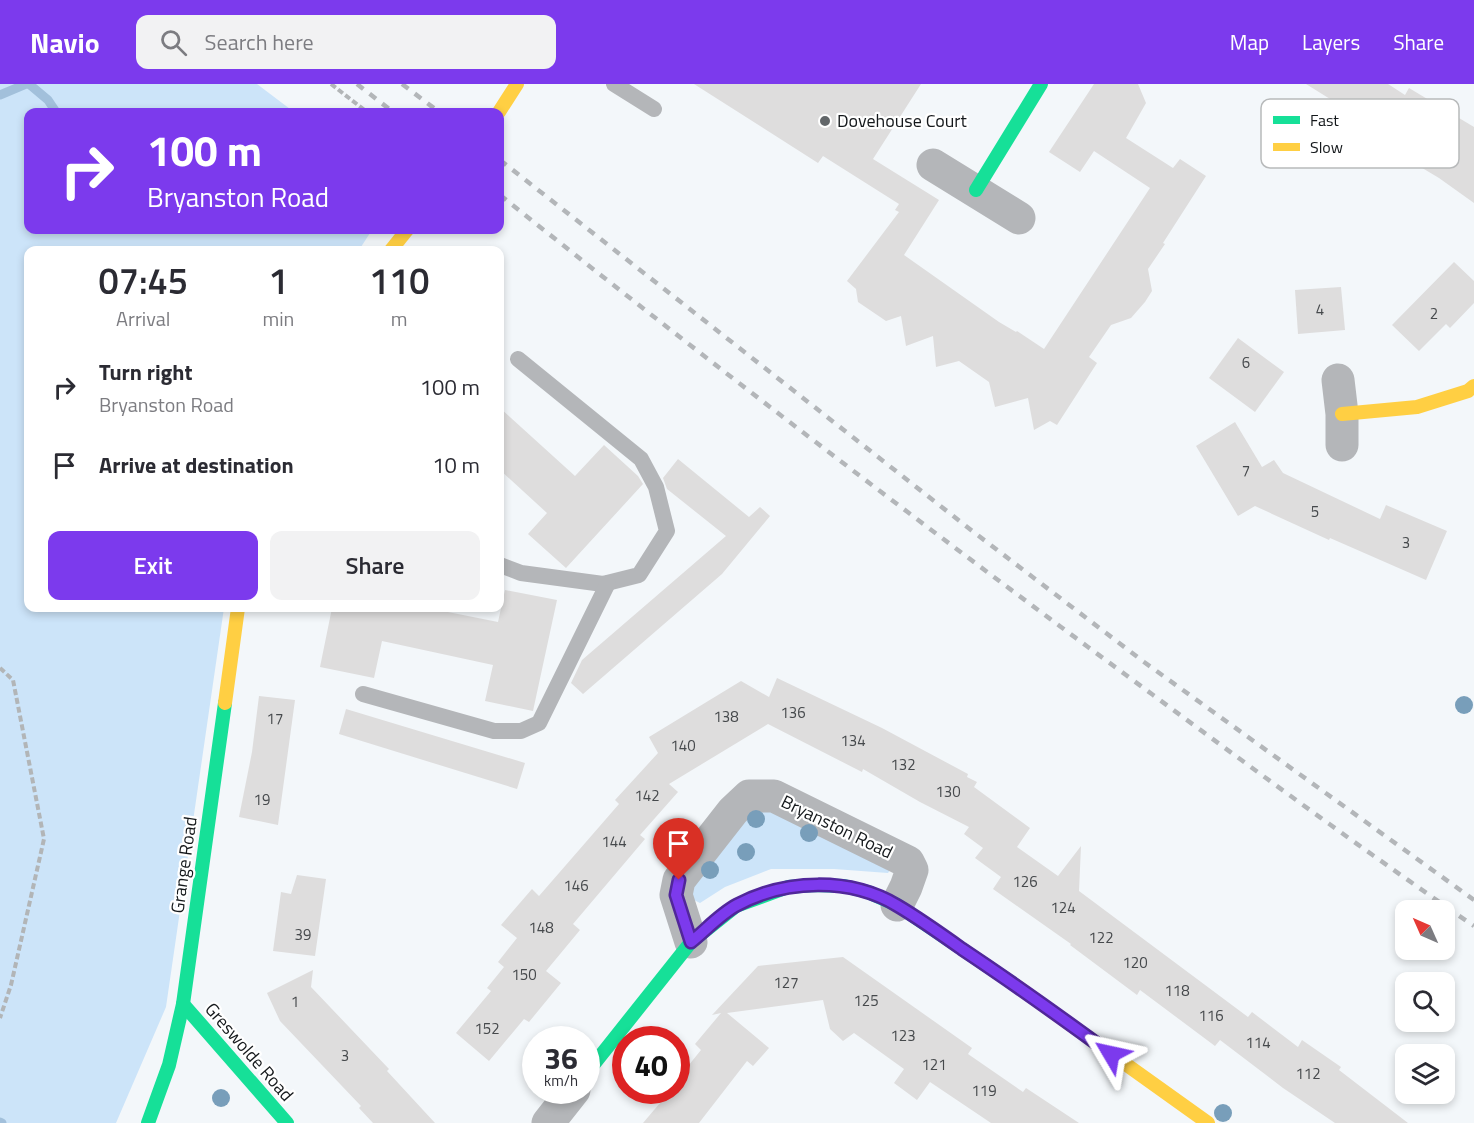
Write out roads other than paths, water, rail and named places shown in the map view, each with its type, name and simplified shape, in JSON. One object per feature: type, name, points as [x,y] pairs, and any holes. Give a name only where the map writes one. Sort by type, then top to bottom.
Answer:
[{"type":"street","points":[[502,108],[517,84]]},
{"type":"street","points":[[976,190],[1041,84]]},
{"type":"street","points":[[933,165],[1018,218]]},
{"type":"street","points":[[394,246],[404,234]]},
{"type":"street","points":[[1338,380],[1342,430],[1472,393]]},
{"type":"street","name":"Grange Road","points":[[148,1123],[169,1065],[183,1004],[237,612]]},
{"type":"street","name":"Bryanston Road","points":[[691,942],[676,895],[679,880],[733,811],[749,796],[774,796],[908,862],[912,870],[897,905]]},
{"type":"street","points":[[600,1056],[691,942],[736,906],[788,887],[844,886],[868,892],[897,905],[994,970],[1208,1123]]},
{"type":"street","name":"Greswolde Road","points":[[183,1004],[287,1123]]},
{"type":"street","points":[[548,1123],[563,1104]]},
{"type":"lane","points":[[614,84],[654,109]]},
{"type":"lane","points":[[504,567],[521,573],[608,583],[639,575],[667,531],[656,487],[641,459],[518,359]]},
{"type":"lane","points":[[363,694],[494,731],[521,731],[539,723],[608,583]]},
{"type":"waterway","points":[[0,95],[26,84]]},
{"type":"waterway","points":[[29,84],[48,100],[53,108]]},
{"type":"railway","points":[[357,84],[388,108]]},
{"type":"railway","points":[[402,84],[434,108]]},
{"type":"railway","points":[[504,163],[971,530],[1144,662],[1474,900]]},
{"type":"railway","points":[[504,198],[732,378],[968,557],[1299,802],[1474,926]]},
{"type":"place","name":"Dovehouse Court","points":[[825,121]]}]
